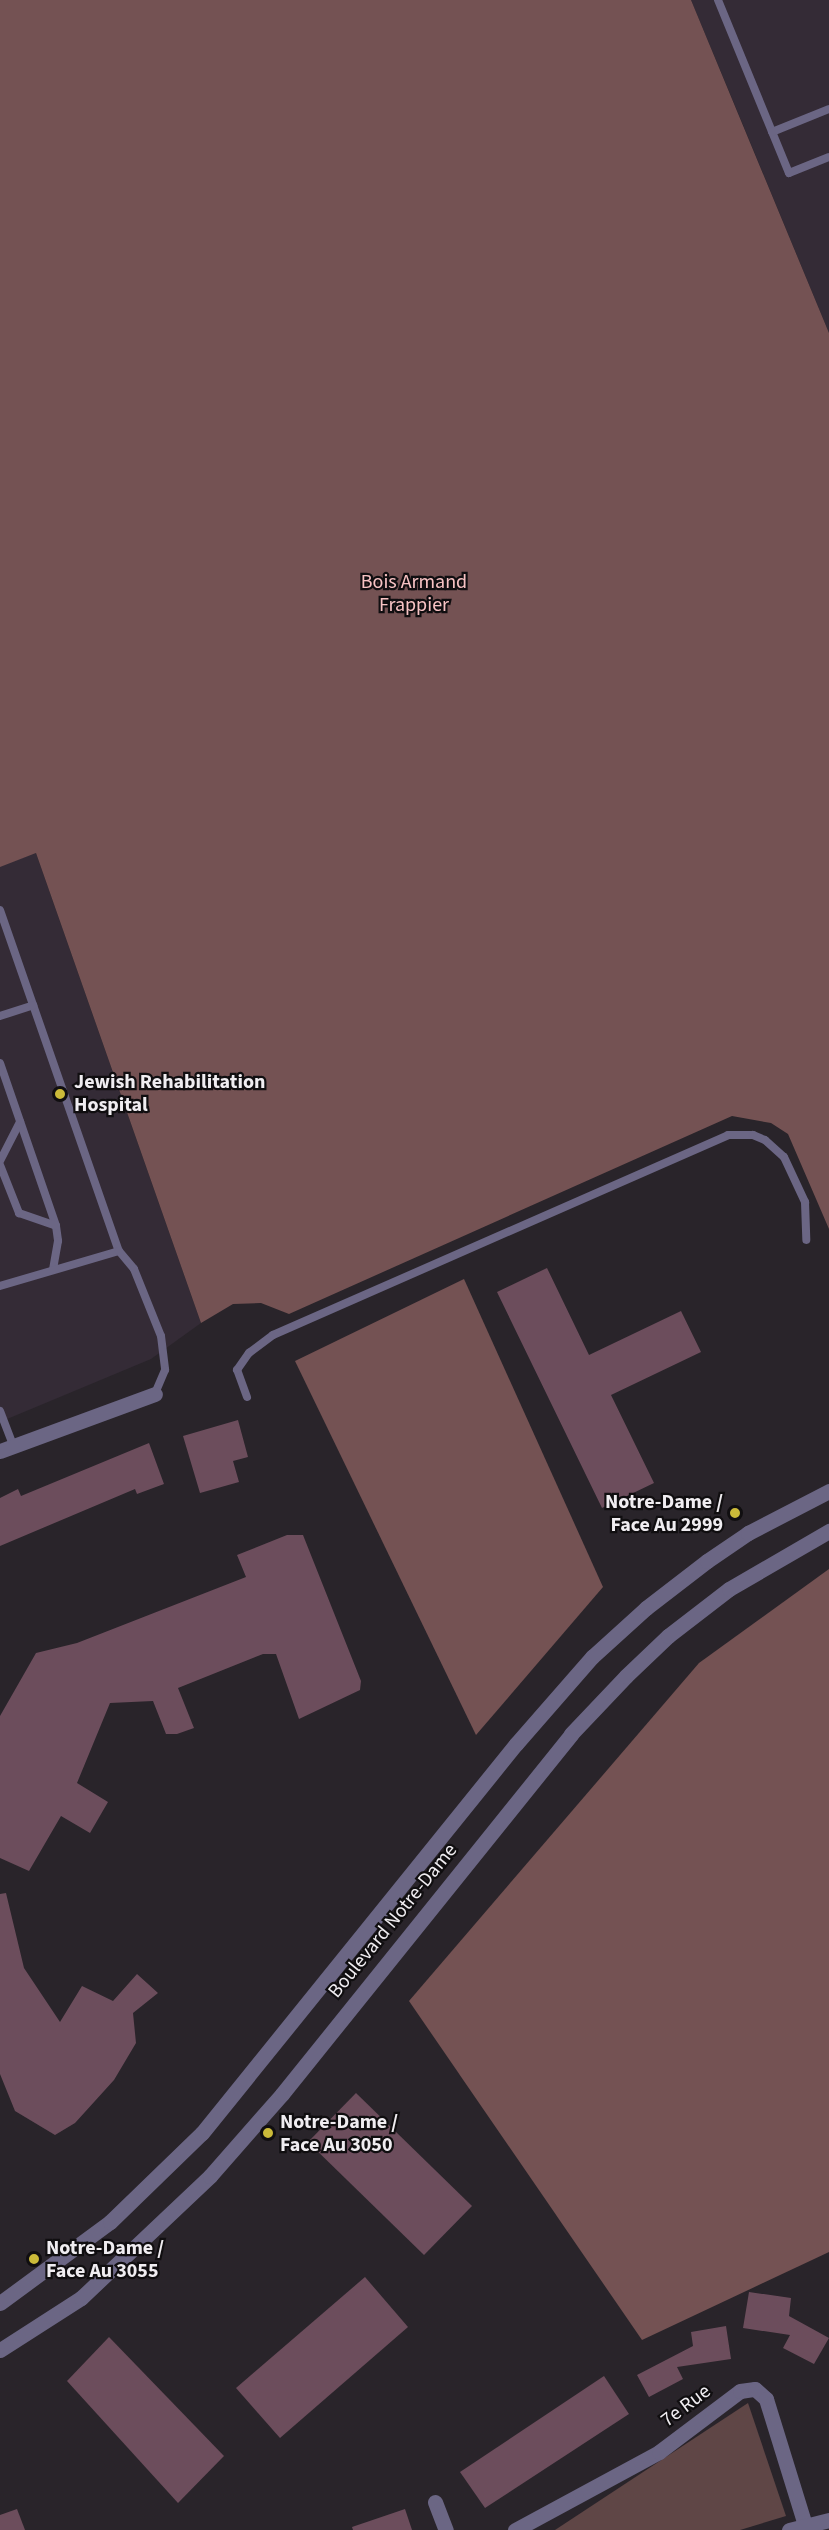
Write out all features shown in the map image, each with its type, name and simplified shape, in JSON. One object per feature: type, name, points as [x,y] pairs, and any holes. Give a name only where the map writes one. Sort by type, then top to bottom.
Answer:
[{"type":"street","points":[[6,1448],[155,1394]]},
{"type":"street","name":"Boulevard Notre-Dame","points":[[0,2303],[111,2222],[202,2133],[528,1729],[592,1657],[646,1608],[707,1561],[755,1529],[829,1491]]},
{"type":"street","name":"Boulevard Notre-Dame","points":[[0,2350],[48,2322],[88,2292],[159,2228],[224,2162],[608,1693],[668,1636],[722,1594],[788,1552],[829,1531]]},
{"type":"street","name":"7e Rue","points":[[515,2530],[659,2452],[740,2391],[755,2389],[766,2399],[805,2525]]},
{"type":"street","points":[[435,2502],[446,2530]]},
{"type":"street","points":[[789,2530],[829,2520]]},
{"type":"lane","points":[[718,0],[789,173],[829,157]]},
{"type":"lane","points":[[772,132],[829,109]]},
{"type":"lane","points":[[0,910],[119,1251],[134,1269],[161,1336],[165,1370],[155,1394]]},
{"type":"lane","points":[[0,1017],[33,1005]]},
{"type":"lane","points":[[0,1063],[56,1226],[58,1241],[53,1268]]},
{"type":"lane","points":[[20,1122],[0,1163],[19,1213],[56,1226]]},
{"type":"lane","points":[[247,1397],[237,1370],[249,1353],[273,1335],[728,1135],[753,1135],[765,1140],[783,1157],[805,1202],[806,1240]]},
{"type":"lane","points":[[0,1286],[53,1268],[64,1269],[119,1251]]},
{"type":"lane","points":[[0,1411],[6,1448]]},
{"type":"shaded area","points":[[691,0],[829,0],[829,333],[741,120]]},
{"type":"shaded area","name":"Jewish Rehabilitation Hospital","points":[[36,853],[201,1323],[151,1359],[0,1422],[0,866]]},
{"type":"shaded area","points":[[748,2403],[786,2516],[740,2530],[555,2530]]},
{"type":"green space","name":"Bois Armand Frappier","points":[[0,0],[691,0],[829,333],[829,1229],[788,1134],[771,1123],[732,1116],[289,1314],[261,1303],[233,1304],[201,1323],[36,853],[0,867]]},
{"type":"green space","points":[[464,1279],[603,1587],[476,1735],[295,1361]]},
{"type":"green space","points":[[829,1569],[829,2252],[642,2340],[409,2001],[699,1663]]},
{"type":"building","points":[[547,1268],[589,1355],[681,1311],[701,1352],[611,1395],[654,1483],[602,1508],[497,1292]]},
{"type":"building","points":[[238,1420],[248,1457],[233,1461],[239,1482],[200,1493],[183,1436]]},
{"type":"building","points":[[149,1443],[164,1484],[137,1494],[135,1489],[0,1546],[0,1498],[18,1489],[21,1496]]},
{"type":"building","points":[[287,1535],[303,1535],[361,1681],[360,1690],[299,1719],[276,1654],[263,1654],[178,1688],[194,1728],[177,1734],[166,1734],[153,1701],[110,1703],[77,1783],[108,1802],[90,1833],[61,1816],[29,1871],[0,1858],[0,1716],[36,1653],[77,1643],[246,1577],[237,1555]]},
{"type":"building","points":[[6,1893],[24,1968],[60,2022],[82,1986],[113,2001],[137,1974],[158,1993],[133,2013],[136,2043],[114,2080],[75,2123],[55,2135],[15,2111],[0,2074],[0,1894]]},
{"type":"building","points":[[356,2093],[472,2206],[424,2255],[308,2142]]},
{"type":"building","points":[[365,2277],[408,2327],[280,2438],[236,2388]]},
{"type":"building","points":[[749,2292],[791,2298],[789,2316],[829,2338],[814,2364],[783,2348],[790,2335],[743,2328]]},
{"type":"building","points":[[726,2326],[731,2359],[677,2367],[683,2379],[649,2397],[637,2375],[693,2346],[691,2332]]},
{"type":"building","points":[[109,2337],[224,2456],[178,2503],[67,2381]]},
{"type":"building","points":[[604,2376],[629,2414],[485,2508],[460,2472]]},
{"type":"building","points":[[17,2509],[25,2530],[0,2530],[0,2515]]},
{"type":"building","points":[[405,2509],[412,2530],[353,2530],[352,2527]]},
{"type":"place","name":"Jewish Rehabilitation Hospital","points":[[60,1094]]},
{"type":"place","name":"Notre-Dame / Face Au 2999","points":[[735,1513]]},
{"type":"place","name":"Notre-Dame / Face Au 3050","points":[[268,2133]]},
{"type":"place","name":"Notre-Dame / Face Au 3055","points":[[34,2259]]}]
